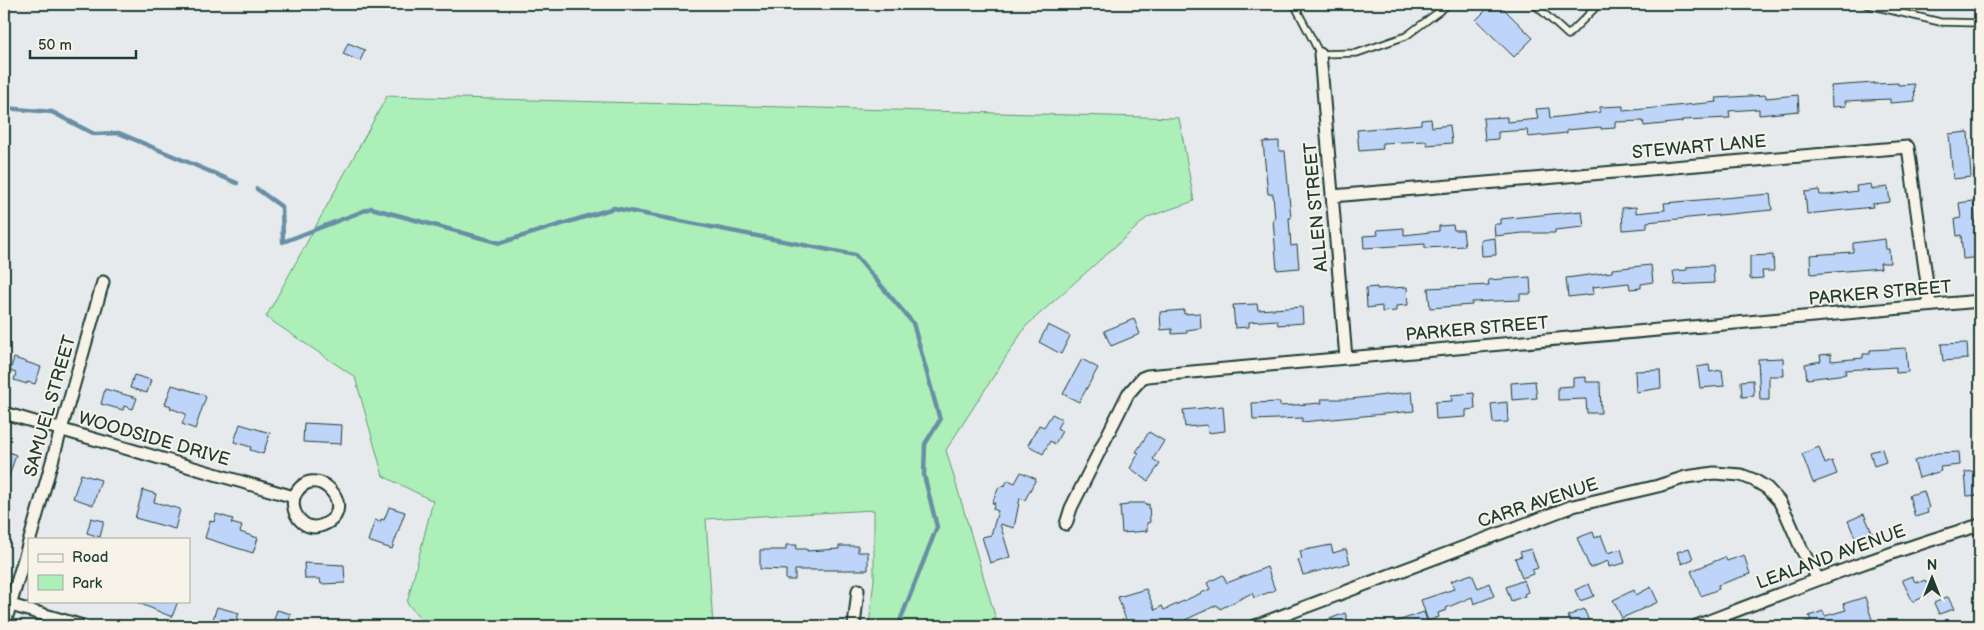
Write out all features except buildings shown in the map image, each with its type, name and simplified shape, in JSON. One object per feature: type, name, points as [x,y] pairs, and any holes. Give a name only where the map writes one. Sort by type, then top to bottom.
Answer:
[{"type":"street","name":"ALLEN STREET","points":[[1320,54],[1346,358]]},
{"type":"street","name":"STEWART LANE","points":[[1332,196],[1908,146],[1930,305]]},
{"type":"street","name":"SAMUEL STREET","points":[[30,538],[103,282]]},
{"type":"street","name":"PARKER STREET","points":[[1066,524],[1071,508],[1128,394],[1142,378],[1980,301]]},
{"type":"street","name":"WOODSIDE DRIVE","points":[[4,413],[294,497]]},
{"type":"street","name":"CARR AVENUE","points":[[1254,626],[1572,506],[1658,486],[1686,477],[1714,473],[1741,475],[1767,488],[1787,516],[1800,548],[1818,579]]},
{"type":"street","name":"LEALAND AVENUE","points":[[1696,626],[1818,579],[1926,541],[1980,525]]},
{"type":"street","name":"SAMUEL STREET","points":[[4,626],[7,604],[28,543]]},
{"type":"street","points":[[854,626],[858,590]]},
{"type":"street","points":[[7,604],[83,626]]},
{"type":"lane","points":[[1294,4],[1320,54],[1357,53],[1406,36],[1449,4]]},
{"type":"lane","points":[[1534,4],[1568,35],[1599,4]]},
{"type":"lane","points":[[1865,4],[1940,22],[1980,23]]},
{"type":"green space","points":[[387,96],[1179,118],[1194,201],[1148,217],[1026,326],[946,450],[998,626],[869,626],[874,579],[874,510],[706,519],[713,626],[427,626],[407,603],[433,501],[383,476],[355,377],[266,317]]},
{"type":"waterway","points":[[4,108],[52,112],[94,134],[119,133],[237,183]]},
{"type":"waterway","points":[[257,189],[282,207],[283,242],[371,208],[500,243],[614,208],[855,255],[913,323],[940,420],[925,444],[924,475],[937,527],[898,626]]}]
